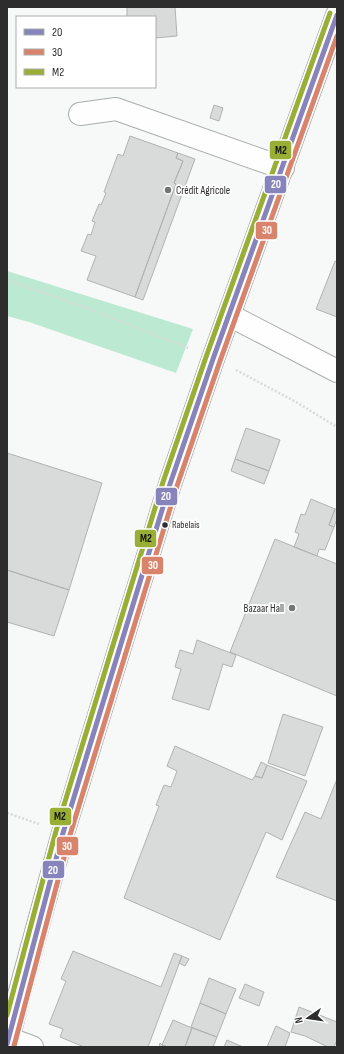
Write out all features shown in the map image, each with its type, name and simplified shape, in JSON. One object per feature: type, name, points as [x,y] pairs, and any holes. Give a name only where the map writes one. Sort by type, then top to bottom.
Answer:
[{"type":"main road","points":[[32,1047],[7,1040],[67,818],[170,484],[213,359],[337,15]]},
{"type":"main road","points":[[80,114],[116,109],[283,168]]},
{"type":"main road","points":[[229,315],[337,371]]},
{"type":"path","points":[[7,280],[87,308],[196,351],[296,402],[337,427]]},
{"type":"path","points":[[7,812],[31,821]]},
{"type":"green space","points":[[7,271],[193,329],[176,373],[29,322],[7,316]]},
{"type":"building","points":[[127,7],[175,7],[177,36],[156,38],[156,16],[127,16]]},
{"type":"building","points":[[214,105],[223,108],[219,121],[210,118]]},
{"type":"building","points":[[130,136],[178,153],[176,158],[183,161],[135,297],[87,280],[96,256],[81,251],[88,234],[91,235],[95,222],[92,221],[99,204],[101,205],[106,193],[104,192],[118,154],[123,156]]},
{"type":"building","points":[[178,153],[195,159],[143,300],[135,297],[183,161],[176,158]]},
{"type":"building","points":[[335,261],[337,262],[337,317],[316,309]]},
{"type":"building","points":[[246,428],[280,440],[269,471],[235,459]]},
{"type":"building","points":[[7,453],[102,483],[69,590],[7,570]]},
{"type":"building","points":[[235,459],[269,471],[264,484],[231,471]]},
{"type":"building","points":[[311,499],[335,509],[329,525],[334,527],[325,550],[319,549],[317,556],[294,547],[299,534],[295,532],[301,514],[305,515]]},
{"type":"building","points":[[335,509],[337,509],[337,519],[334,527],[329,525]]},
{"type":"building","name":"Bazaar Hall","points":[[275,539],[337,564],[337,696],[230,652]]},
{"type":"building","points":[[7,570],[69,590],[54,636],[7,622]]},
{"type":"building","points":[[197,640],[236,655],[232,667],[223,664],[209,710],[172,699],[181,669],[175,667],[180,650],[193,654]]},
{"type":"building","points":[[283,714],[323,727],[305,776],[268,763]]},
{"type":"building","points":[[175,746],[252,780],[255,776],[262,778],[267,765],[307,781],[282,840],[266,832],[220,940],[124,898],[159,806],[156,805],[164,785],[171,787],[177,771],[167,766]]},
{"type":"building","points":[[261,762],[267,765],[262,778],[255,776]]},
{"type":"building","points":[[337,779],[337,901],[276,877],[305,812],[321,819]]},
{"type":"building","points":[[73,951],[161,987],[174,953],[182,956],[148,1047],[84,1047],[60,1037],[63,1029],[49,1024],[66,981],[61,979]]},
{"type":"building","points":[[182,956],[189,959],[185,966],[179,963]]},
{"type":"building","points":[[209,978],[236,989],[226,1014],[200,1003]]},
{"type":"building","points":[[245,984],[264,992],[259,1006],[239,998]]},
{"type":"building","points":[[200,1003],[226,1014],[217,1037],[191,1027]]},
{"type":"building","points":[[299,1007],[337,1022],[337,1040],[334,1047],[328,1047],[305,1036],[291,1032]]},
{"type":"building","points":[[173,1020],[192,1028],[185,1047],[168,1047],[162,1045]]},
{"type":"building","points":[[276,1026],[290,1033],[285,1047],[267,1047]]},
{"type":"building","points":[[192,1028],[217,1037],[213,1047],[185,1047]]},
{"type":"building","points":[[227,1040],[243,1047],[224,1047]]},
{"type":"building","points":[[160,1043],[162,1045],[168,1047],[159,1047]]},
{"type":"transit line","name":"M2","points":[[7,1015],[56,831],[163,482],[206,357],[330,13]]},
{"type":"transit line","name":"20","points":[[7,1044],[63,833],[170,484],[213,359],[337,15]]},
{"type":"transit line","name":"30","points":[[14,1046],[70,835],[177,486],[220,361],[337,36]]},
{"type":"place","name":"Crédit Agricole","points":[[168,190]]},
{"type":"place","name":"Rabelais","points":[[165,525]]},
{"type":"place","name":"Bazaar Hall","points":[[292,608]]}]
